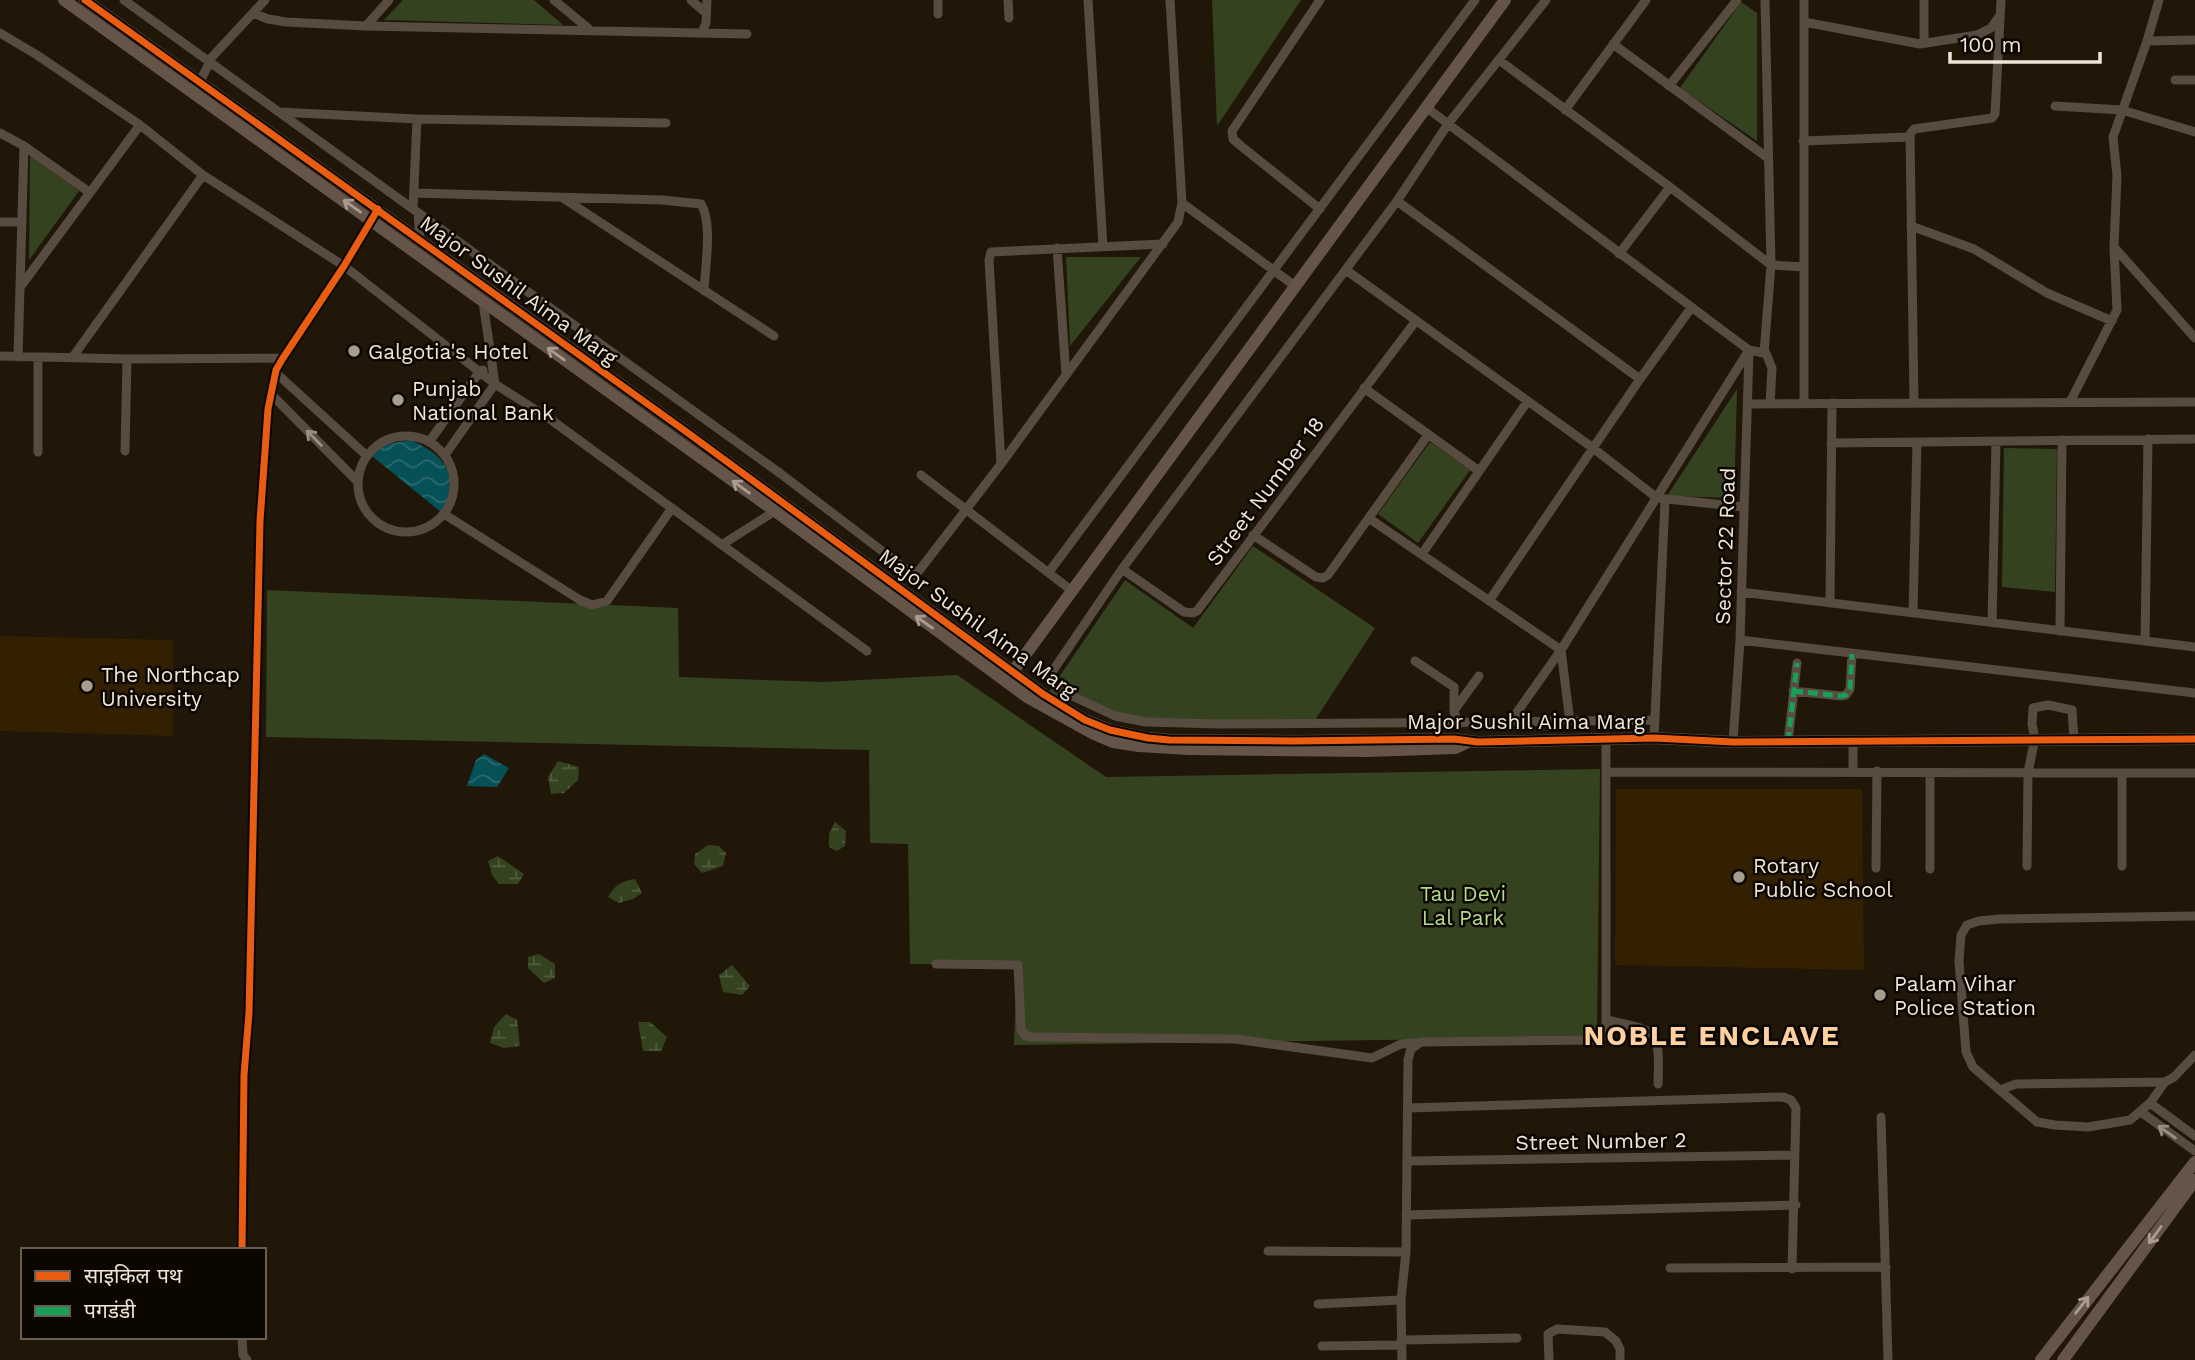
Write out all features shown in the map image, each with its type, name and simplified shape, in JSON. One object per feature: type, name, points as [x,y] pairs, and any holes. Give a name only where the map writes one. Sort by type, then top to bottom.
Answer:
[{"type":"street","name":"Major Sushil Aima Marg","points":[[64,0],[192,84],[375,214],[483,302],[894,601],[1009,676]]},
{"type":"street","name":"Major Sushil Aima Marg","points":[[85,0],[192,84]]},
{"type":"street","points":[[124,0],[781,474],[915,576]]},
{"type":"street","points":[[192,84],[209,60],[265,0]]},
{"type":"street","points":[[366,26],[389,0]]},
{"type":"street","points":[[554,0],[589,30]]},
{"type":"street","points":[[691,0],[706,13]]},
{"type":"street","points":[[702,32],[707,0]]},
{"type":"street","points":[[937,0],[938,14]]},
{"type":"street","points":[[1009,0],[1009,18]]},
{"type":"street","points":[[1088,0],[1103,247]]},
{"type":"street","points":[[902,591],[1001,464],[1178,222],[1182,203],[1170,0]]},
{"type":"street","points":[[1320,0],[1232,131],[1233,139],[1320,209]]},
{"type":"street","points":[[1049,572],[1475,0]]},
{"type":"street","points":[[1009,676],[1505,0]]},
{"type":"street","points":[[1546,0],[1448,124],[1397,201],[1122,569],[1052,672],[1052,677],[1058,688],[1115,716],[1146,722],[1218,724],[1655,720]]},
{"type":"street","points":[[1565,110],[1646,0]]},
{"type":"street","points":[[1669,86],[1737,0]]},
{"type":"street","points":[[1765,0],[1771,265],[1765,351],[1772,368],[1770,404]]},
{"type":"street","points":[[1804,0],[1804,403]]},
{"type":"street","points":[[1924,0],[1924,43]]},
{"type":"street","points":[[1914,403],[1909,137],[1914,129],[1992,118],[1995,114],[2001,0]]},
{"type":"street","points":[[2070,402],[2112,321],[2117,305],[2113,247],[2117,176],[2112,142],[2159,0]]},
{"type":"street","points":[[253,13],[286,22],[366,26],[747,34]]},
{"type":"street","points":[[1804,22],[1916,44],[1977,35],[1991,27],[1999,17]]},
{"type":"street","points":[[0,33],[140,125],[203,176],[344,266],[495,384],[550,419],[867,651]]},
{"type":"street","points":[[2147,41],[2195,40]]},
{"type":"street","points":[[1614,44],[1768,158]]},
{"type":"street","points":[[1499,60],[1771,265],[1804,267]]},
{"type":"street","points":[[2175,80],[2195,80]]},
{"type":"street","points":[[2055,106],[2122,110],[2195,132]]},
{"type":"street","points":[[1427,108],[1749,350],[1761,353],[1765,351]]},
{"type":"street","points":[[279,112],[417,119],[666,123]]},
{"type":"street","points":[[417,119],[415,211],[420,240]]},
{"type":"street","points":[[20,288],[140,125]]},
{"type":"street","points":[[3,135],[24,146],[89,192]]},
{"type":"street","points":[[1803,141],[1909,137]]},
{"type":"street","points":[[18,357],[24,146]]},
{"type":"street","points":[[72,358],[203,176]]},
{"type":"street","points":[[1619,254],[1670,187]]},
{"type":"street","points":[[415,193],[662,200],[701,204],[707,223],[704,290]]},
{"type":"street","points":[[561,197],[774,336]]},
{"type":"street","points":[[1397,201],[1640,379]]},
{"type":"street","points":[[1182,203],[1295,286]]},
{"type":"street","name":"Major Sushil Aima Marg","points":[[375,214],[420,240],[902,591],[1009,676],[1027,697],[1094,734],[1113,741],[1139,746],[1189,749],[1357,751],[1455,748],[1468,742],[1654,738],[1733,742],[2195,739]]},
{"type":"street","points":[[242,1248],[244,1075],[249,1013],[260,521],[271,394],[275,373],[283,358],[375,214]]},
{"type":"street","points":[[0,222],[22,222]]},
{"type":"street","points":[[1911,226],[1974,249],[2047,293],[2112,321]]},
{"type":"street","points":[[1001,464],[989,255],[993,251],[1163,244]]},
{"type":"street","points":[[2113,247],[2195,338]]},
{"type":"street","points":[[1057,248],[1066,375]]},
{"type":"street","points":[[1346,270],[1661,500],[1744,507]]},
{"type":"street","points":[[445,455],[495,384],[483,302]]},
{"type":"street","points":[[1489,601],[1691,308]]},
{"type":"street","name":"Street Number 18","points":[[1122,569],[1184,612],[1193,614],[1197,611],[1415,322]]},
{"type":"street","points":[[1510,722],[1661,500],[1749,350]]},
{"type":"street","name":"Sector 22 Road","points":[[1733,742],[1740,640],[1749,350]]},
{"type":"street","points":[[0,356],[127,359],[283,358]]},
{"type":"street","points":[[37,357],[38,452]]},
{"type":"street","points":[[125,451],[127,359]]},
{"type":"street","points":[[429,442],[480,371],[492,368]]},
{"type":"street","points":[[275,373],[367,456]]},
{"type":"street","points":[[1364,388],[1479,471]]},
{"type":"street","points":[[271,394],[358,482]]},
{"type":"street","points":[[1422,554],[1527,402]]},
{"type":"street","points":[[1748,404],[2195,402]]},
{"type":"street","points":[[1830,603],[1832,403]]},
{"type":"street","points":[[1253,535],[1316,577],[1323,578],[1370,519],[1428,435]]},
{"type":"street","points":[[416,437],[429,442],[445,455],[452,469],[452,500],[444,514],[433,524],[404,532],[389,529],[376,522],[360,497],[358,482],[367,456],[388,440],[416,437]]},
{"type":"street","points":[[2145,641],[2148,439]]},
{"type":"street","points":[[1831,443],[2195,439]]},
{"type":"street","points":[[2060,631],[2062,440]]},
{"type":"street","points":[[1993,623],[1996,441]]},
{"type":"street","points":[[1913,613],[1917,442]]},
{"type":"street","points":[[921,475],[1071,590]]},
{"type":"street","points":[[1654,738],[1661,500]]},
{"type":"street","points":[[444,514],[592,605],[607,601],[672,508]]},
{"type":"street","points":[[723,544],[775,512]]},
{"type":"street","points":[[1370,519],[1561,650],[1570,722]]},
{"type":"street","points":[[1741,592],[2195,647]]},
{"type":"street","points":[[1740,640],[2195,693]]},
{"type":"street","points":[[1793,691],[1846,695],[1850,689],[1852,654]]},
{"type":"street","points":[[1415,661],[1452,684],[1455,690],[1454,711],[1457,722]]},
{"type":"street","points":[[1788,742],[1797,663]]},
{"type":"street","points":[[1454,711],[1479,676]]},
{"type":"street","points":[[2027,866],[2028,772],[2035,739],[2032,724],[2034,708],[2048,705],[2072,710],[2074,739]]},
{"type":"street","points":[[936,964],[1018,965],[1021,1030],[1026,1036],[1032,1037],[1235,1039],[1366,1058],[1377,1058],[1401,1044],[1595,1040],[1604,1036],[1607,1020],[1606,739]]},
{"type":"street","points":[[1853,742],[1853,771]]},
{"type":"street","points":[[1876,868],[1877,771]]},
{"type":"street","points":[[1607,772],[2195,773]]},
{"type":"street","points":[[1930,773],[1930,869]]},
{"type":"street","points":[[2122,774],[2122,866]]},
{"type":"street","points":[[2195,916],[1979,921],[1967,925],[1961,935],[1959,961],[1966,1052],[1973,1067],[2037,1122],[2088,1127],[2130,1120],[2141,1112],[2165,1082],[2174,1077],[2195,1055]]},
{"type":"street","points":[[1607,1020],[1647,1030],[1654,1036],[1659,1051],[1658,1084]]},
{"type":"street","points":[[1402,1360],[1401,1300],[1406,1252],[1408,1060],[1416,1043]]},
{"type":"street","points":[[2000,1090],[2016,1084],[2165,1082]]},
{"type":"street","points":[[1408,1108],[1783,1097],[1791,1100],[1796,1108],[1796,1205],[1792,1269]]},
{"type":"street","points":[[2150,1103],[2195,1136]]},
{"type":"street","points":[[2141,1112],[2195,1151]]},
{"type":"street","points":[[1881,1117],[1888,1360]]},
{"type":"street","name":"Street Number 2","points":[[1408,1161],[1795,1155]]},
{"type":"street","points":[[2041,1360],[2195,1162]]},
{"type":"street","points":[[2052,1345],[2065,1357],[2195,1180]]},
{"type":"street","points":[[1406,1215],[1796,1205]]},
{"type":"street","points":[[1268,1251],[1406,1252]]},
{"type":"street","points":[[1670,1268],[1886,1267]]},
{"type":"street","points":[[1318,1304],[1401,1300]]},
{"type":"street","points":[[1549,1360],[1549,1334],[1557,1329],[1605,1332],[1616,1341],[1620,1360]]},
{"type":"street","points":[[1322,1346],[1517,1338]]},
{"type":"street","points":[[242,1339],[243,1355],[247,1360]]},
{"type":"shaded area","name":"The Northcap University","points":[[0,636],[173,640],[173,736],[0,731]]},
{"type":"shaded area","name":"Rotary Public School","points":[[1616,789],[1862,789],[1864,970],[1615,965]]},
{"type":"green space","points":[[403,0],[534,0],[563,25],[384,20]]},
{"type":"green space","points":[[1212,0],[1301,0],[1217,126]]},
{"type":"green space","points":[[1741,2],[1757,13],[1757,141],[1680,88]]},
{"type":"green space","points":[[30,155],[79,191],[29,260]]},
{"type":"green space","points":[[1066,257],[1141,257],[1070,346]]},
{"type":"green space","points":[[1737,389],[1734,498],[1667,496]]},
{"type":"green space","points":[[1430,442],[1470,470],[1418,543],[1378,514]]},
{"type":"green space","points":[[2004,448],[2057,449],[2055,592],[2002,587]]},
{"type":"green space","points":[[1253,546],[1375,628],[1310,728],[1192,727],[1115,717],[1049,692],[1125,580],[1193,628]]},
{"type":"green space","name":"Tau Devi Lal Park","points":[[267,590],[678,608],[679,677],[823,682],[957,675],[1106,777],[1600,769],[1597,1037],[1014,1045],[1017,964],[910,964],[908,844],[870,843],[869,750],[266,737]]},
{"type":"green space","points":[[558,761],[579,767],[578,780],[564,793],[551,794],[548,777]]},
{"type":"green space","points":[[835,822],[846,831],[845,846],[837,851],[829,847],[829,834]]},
{"type":"green space","points":[[708,845],[719,846],[726,853],[723,866],[702,873],[694,864],[695,854]]},
{"type":"green space","points":[[498,856],[524,874],[518,884],[499,884],[492,875],[488,861]]},
{"type":"green space","points":[[635,879],[642,893],[633,899],[619,903],[608,897],[619,884]]},
{"type":"green space","points":[[539,954],[555,964],[555,978],[544,983],[528,968],[528,957]]},
{"type":"green space","points":[[732,965],[750,986],[742,995],[723,992],[719,975]]},
{"type":"green space","points":[[506,1014],[517,1020],[520,1046],[504,1048],[490,1043],[494,1027]]},
{"type":"green space","points":[[638,1022],[650,1022],[667,1037],[661,1051],[643,1051]]},
{"type":"water","points":[[411,440],[433,453],[446,468],[449,488],[442,513],[372,456],[386,444]]},
{"type":"water","points":[[484,754],[509,768],[497,787],[467,786],[476,760]]},
{"type":"marked path","points":[[1793,691],[1846,695],[1850,689],[1852,654]]},
{"type":"marked path","points":[[1788,742],[1797,663]]},
{"type":"cycle path","points":[[85,0],[688,433],[1043,694],[1085,720],[1110,730],[1169,740],[1454,739],[1478,742],[1654,738],[1733,742],[2195,739]]},
{"type":"cycle path","points":[[242,1248],[244,1075],[249,1013],[260,521],[268,409],[276,370],[378,209]]},
{"type":"place","name":"Galgotia's Hotel","points":[[354,351]]},
{"type":"place","name":"Punjab National Bank","points":[[398,400]]},
{"type":"place","name":"The Northcap University","points":[[87,686]]},
{"type":"place","name":"Rotary Public School","points":[[1739,877]]},
{"type":"place","name":"Palam Vihar Police Station","points":[[1880,995]]},
{"type":"district","name":"NOBLE ENCLAVE","points":[[1712,1035]]}]
